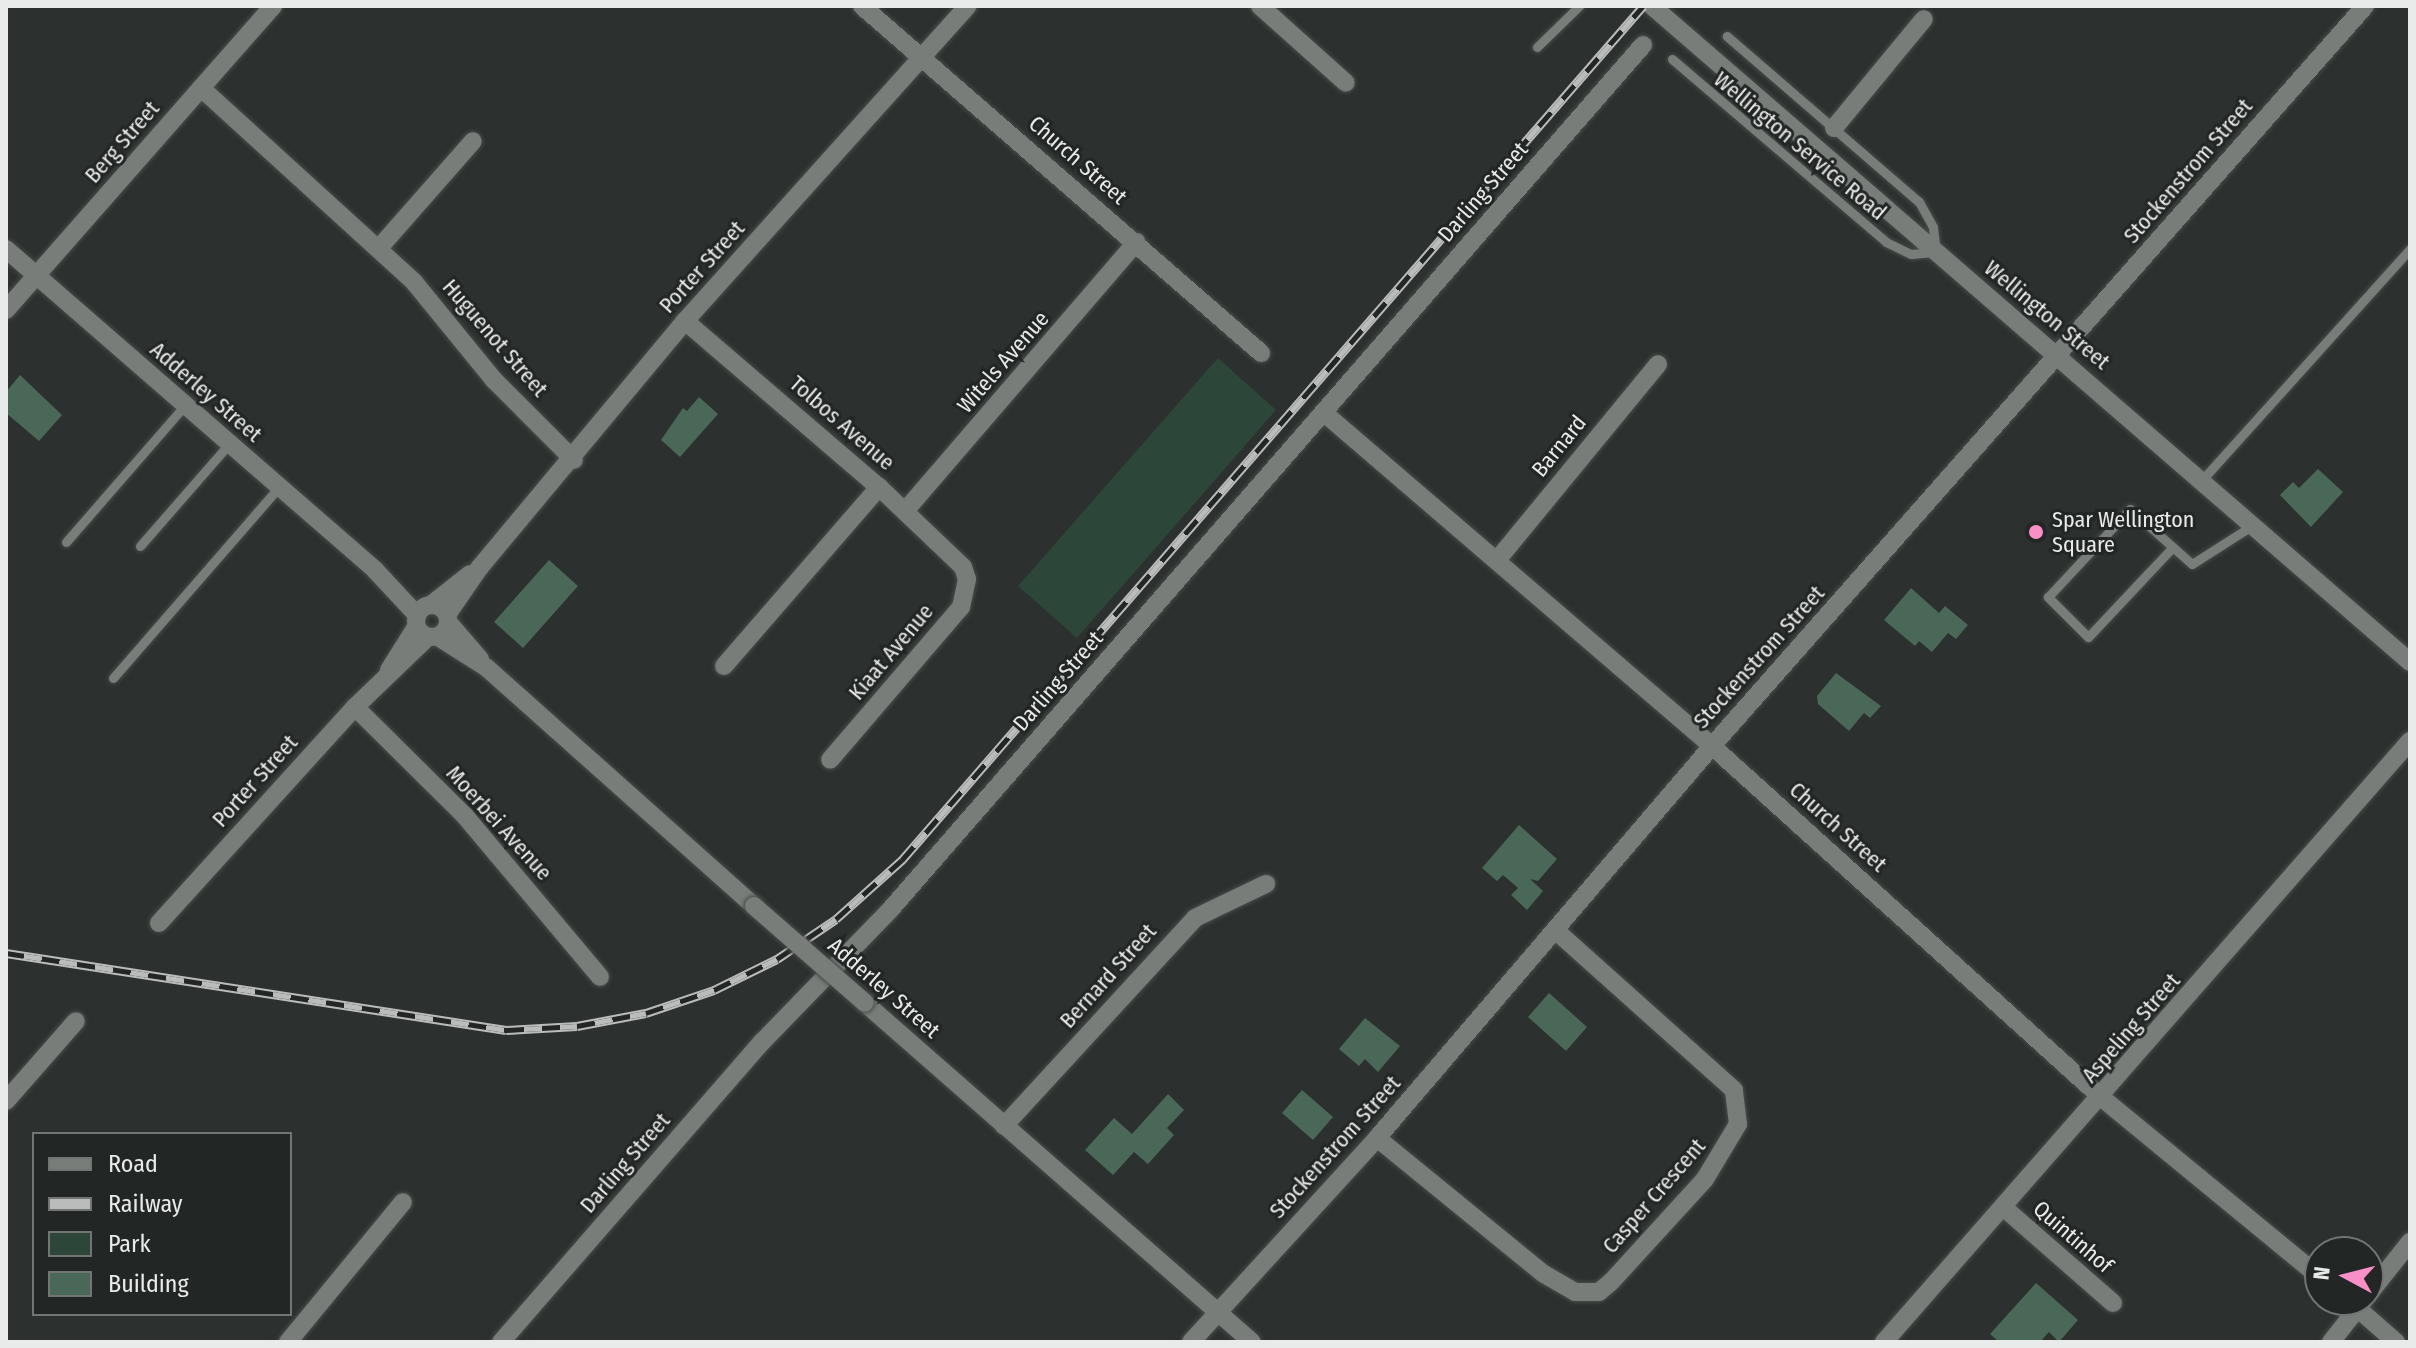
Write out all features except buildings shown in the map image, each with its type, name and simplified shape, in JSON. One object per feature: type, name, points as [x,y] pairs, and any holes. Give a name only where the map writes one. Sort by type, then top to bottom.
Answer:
[{"type":"street","name":"Berg Street","points":[[6,310],[273,6]]},
{"type":"street","name":"Church Street","points":[[862,6],[1261,353]]},
{"type":"street","name":"Porter Street","points":[[159,923],[387,673],[574,460],[685,321],[968,6]]},
{"type":"street","points":[[1260,6],[1346,83]]},
{"type":"street","name":"Wellington Street","points":[[1652,6],[2410,662]]},
{"type":"street","name":"Stockenstrom Street","points":[[1191,1342],[1377,1138],[1712,746],[2365,6]]},
{"type":"street","points":[[1834,128],[1924,19]]},
{"type":"street","name":"Darling Street","points":[[501,1342],[762,1042],[890,910],[1643,45]]},
{"type":"street","name":"Huguenot Street","points":[[201,88],[379,248],[452,323],[494,380],[574,460]]},
{"type":"street","points":[[379,248],[473,141]]},
{"type":"street","name":"Witels Avenue","points":[[905,511],[1136,242]]},
{"type":"street","name":"Adderley Street","points":[[6,249],[1252,1342]]},
{"type":"street","name":"Tolbos Avenue","points":[[685,321],[879,487],[963,567]]},
{"type":"street","name":"Barnard","points":[[1498,559],[1658,364]]},
{"type":"street","name":"Church Street","points":[[1323,412],[1498,559],[1712,746],[2102,1098],[2304,1264]]},
{"type":"street","points":[[724,666],[879,487]]},
{"type":"street","name":"Kiaat Avenue","points":[[830,760],[961,607],[968,588],[963,567]]},
{"type":"street","name":"Moerbei Avenue","points":[[355,707],[465,816],[600,977]]},
{"type":"street","name":"Aspeling Street","points":[[1884,1342],[2102,1098],[2410,741]]},
{"type":"street","name":"Bernard Street","points":[[1004,1126],[1195,918],[1266,884]]},
{"type":"street","name":"Casper Crescent","points":[[1377,1138],[1544,1274],[1575,1292],[1599,1292],[1611,1282],[1705,1179],[1738,1124],[1734,1090],[1555,930]]},
{"type":"street","points":[[6,1101],[76,1021]]},
{"type":"street","points":[[288,1342],[403,1202]]},
{"type":"street","name":"Quintinhof","points":[[2003,1207],[2113,1303]]},
{"type":"street","points":[[2384,1273],[2410,1242]]},
{"type":"street","points":[[2331,1342],[2349,1316]]},
{"type":"street","points":[[2373,1316],[2396,1342]]},
{"type":"lane","points":[[1537,47],[1579,6]]},
{"type":"lane","name":"Wellington Service Road","points":[[1672,59],[1886,242],[1911,254],[1936,252],[1933,227],[1919,202],[1727,36]]},
{"type":"lane","points":[[2202,480],[2410,249]]},
{"type":"lane","points":[[66,542],[185,405]]},
{"type":"lane","points":[[140,546],[229,444]]},
{"type":"lane","points":[[113,678],[279,487]]},
{"type":"lane","points":[[2171,549],[2088,637],[2048,597],[2130,509],[2171,549],[2192,564],[2201,563],[2253,525]]},
{"type":"green space","points":[[1218,358],[1276,410],[1077,638],[1018,586]]},
{"type":"railway","points":[[6,953],[506,1030],[577,1026],[646,1013],[714,990],[777,959],[836,919],[902,860],[1643,6]]},
{"type":"place","name":"Spar Wellington Square","points":[[2036,532]]}]
